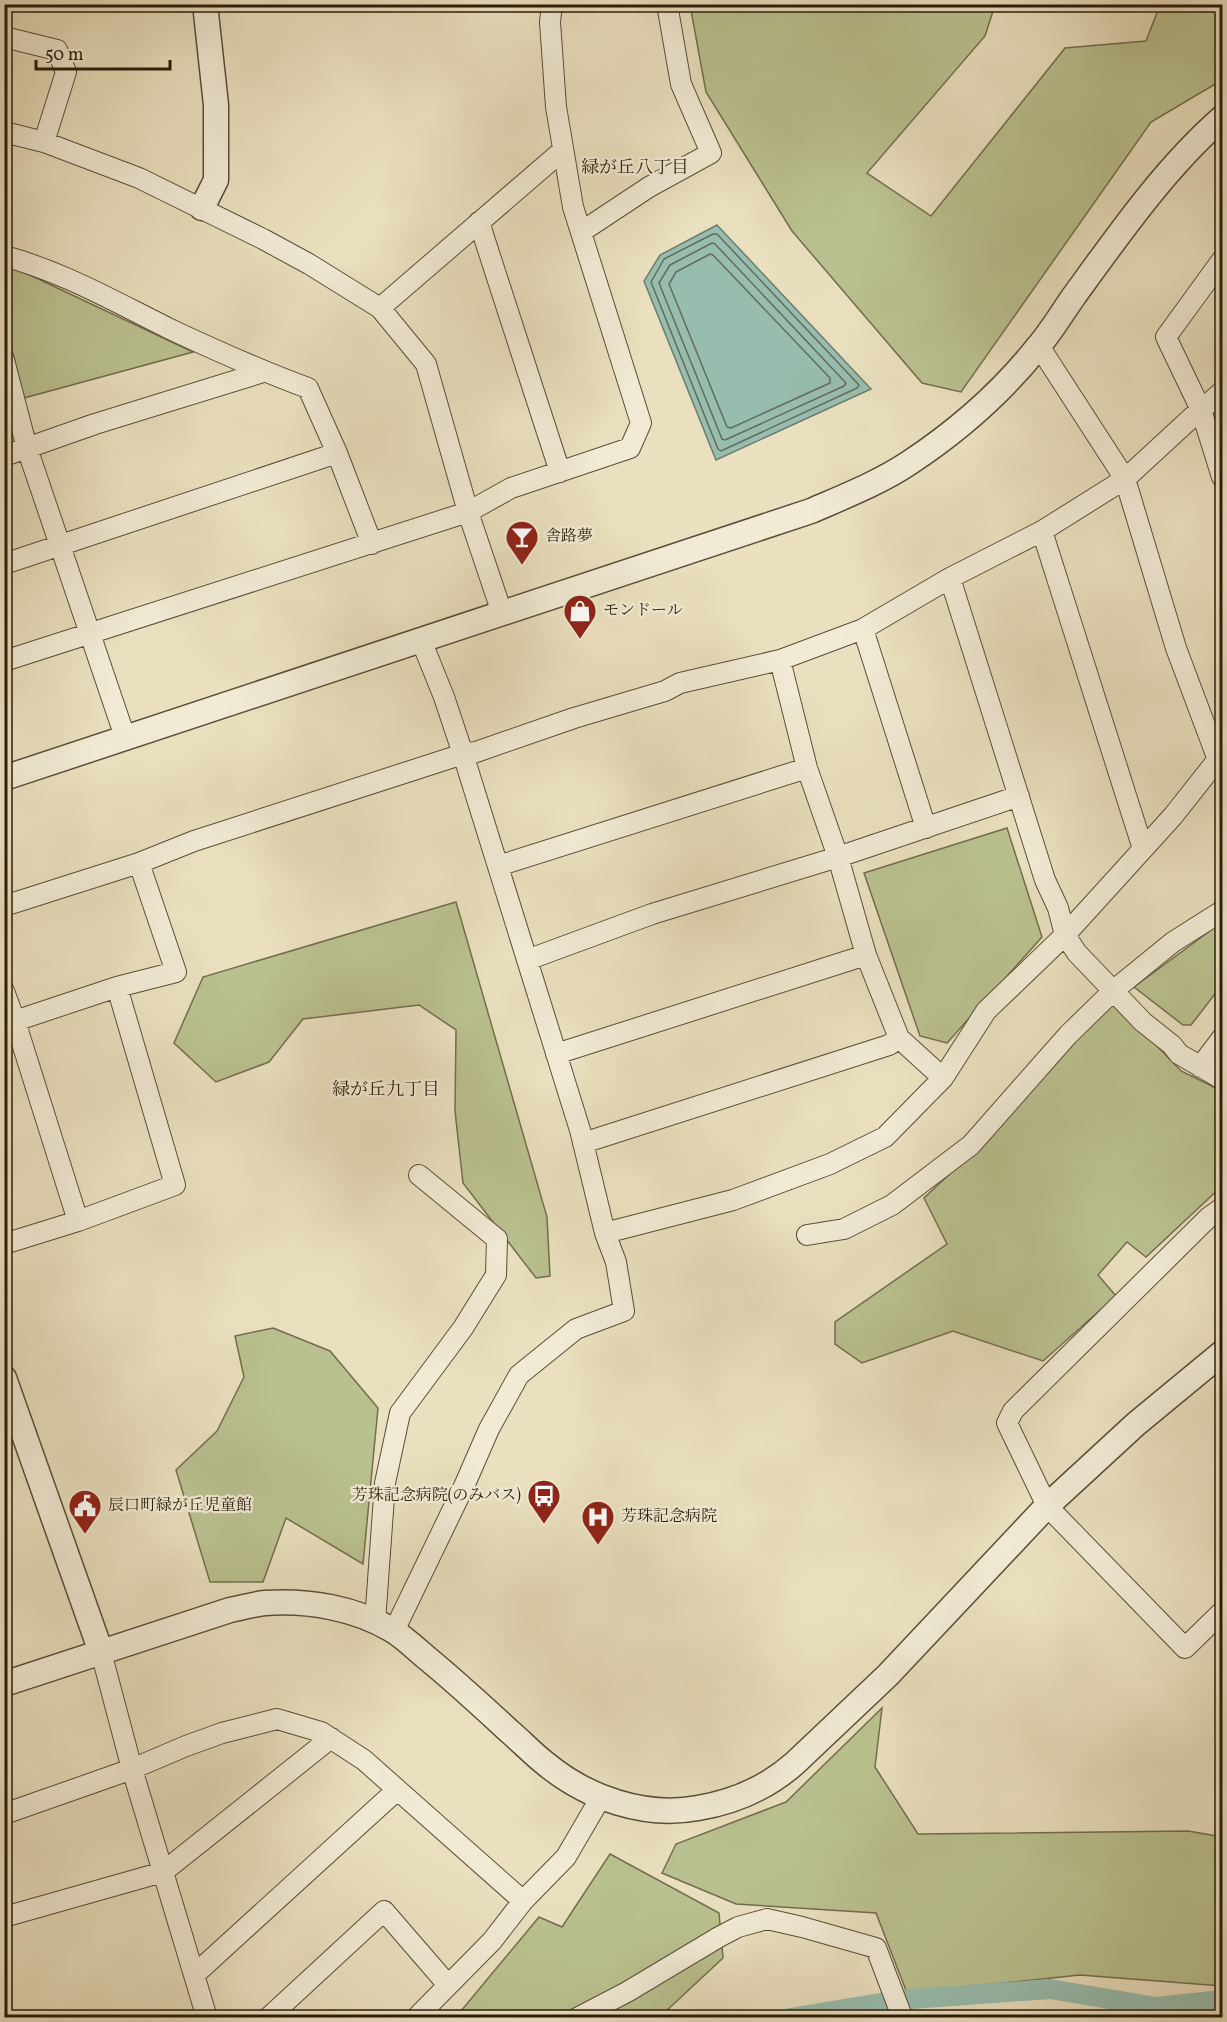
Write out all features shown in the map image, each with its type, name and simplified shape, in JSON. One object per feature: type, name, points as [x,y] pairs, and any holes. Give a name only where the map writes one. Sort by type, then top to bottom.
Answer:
[{"type":"street","points":[[202,208],[216,180],[216,105],[205,4]]},
{"type":"street","points":[[4,661],[468,512],[511,488],[630,448],[641,423],[573,207],[562,151],[556,107],[550,22],[552,4]]},
{"type":"street","points":[[581,232],[649,187],[711,153],[681,84],[667,4]]},
{"type":"street","points":[[4,37],[57,50],[66,72],[44,142]]},
{"type":"street","points":[[4,778],[811,512],[908,464],[979,410],[1011,379],[1039,346],[1086,279],[1176,163],[1222,118]]},
{"type":"street","points":[[4,132],[44,142],[139,178],[309,264],[380,308],[426,364],[468,512],[502,613]]},
{"type":"street","points":[[380,308],[562,151]]},
{"type":"street","points":[[480,222],[560,472]]},
{"type":"street","points":[[4,255],[35,264],[86,286],[174,331],[263,372],[308,388],[337,453],[372,544]]},
{"type":"street","points":[[1222,260],[1166,338],[1201,410],[1222,477]]},
{"type":"street","points":[[605,1233],[733,1200],[830,1164],[885,1137],[943,1078],[986,1011],[1065,935],[1173,816],[1220,757],[1176,648],[1125,478],[1039,346]]},
{"type":"street","points":[[4,360],[27,448],[125,737]]},
{"type":"street","points":[[4,456],[95,424],[263,372]]},
{"type":"street","points":[[4,906],[139,863],[194,841],[463,754],[476,752],[574,718],[665,691],[680,683],[780,660],[863,628],[950,578],[1042,531],[1125,478],[1222,392]]},
{"type":"street","points":[[4,564],[337,453]]},
{"type":"street","points":[[1042,531],[1143,849]]},
{"type":"street","points":[[950,578],[1045,880],[1058,908],[1065,935],[1077,953],[1143,1022],[1179,1054],[1222,1079]]},
{"type":"street","points":[[863,628],[926,828]]},
{"type":"street","points":[[384,1626],[465,1484],[489,1429],[519,1375],[576,1329],[624,1311],[616,1262],[605,1233],[583,1143],[528,960],[444,697],[421,640]]},
{"type":"street","points":[[780,660],[807,768],[838,857],[866,955],[898,1038],[943,1078]]},
{"type":"street","points":[[498,866],[807,768]]},
{"type":"street","points":[[528,960],[652,914],[838,857],[1019,796]]},
{"type":"street","points":[[10,1022],[117,987],[176,972],[139,863]]},
{"type":"street","points":[[807,1235],[844,1229],[892,1205],[971,1145],[1068,1035],[1114,990],[1173,942],[1222,911]]},
{"type":"street","points":[[556,1054],[866,955]]},
{"type":"street","points":[[4,1244],[78,1221],[175,1185],[117,987]]},
{"type":"street","points":[[4,991],[10,1022],[78,1221]]},
{"type":"street","points":[[583,1143],[889,1045],[898,1038]]},
{"type":"street","points":[[1200,1067],[1222,1038]]},
{"type":"street","points":[[384,1626],[385,1483],[400,1413],[463,1328],[496,1275],[497,1239],[419,1175]]},
{"type":"street","points":[[1222,1208],[1208,1218],[1013,1411],[1007,1423],[1047,1506],[1185,1648],[1222,1612]]},
{"type":"street","points":[[4,1684],[220,1613],[264,1603],[304,1603],[356,1614],[384,1626],[442,1670],[546,1764],[572,1782],[601,1797],[640,1808],[667,1811],[721,1804],[750,1793],[780,1776],[888,1675],[1047,1506],[1136,1424],[1222,1353]]},
{"type":"street","points":[[4,1378],[101,1652],[132,1769],[207,2018]]},
{"type":"street","points":[[4,1814],[132,1769],[222,1733],[277,1719],[321,1732],[364,1760],[523,1901]]},
{"type":"street","points":[[4,1917],[163,1872],[331,1738]]},
{"type":"street","points":[[194,1975],[397,1790]]},
{"type":"street","points":[[416,2018],[492,1941],[523,1901],[566,1857],[601,1797]]},
{"type":"street","points":[[267,2018],[384,1911],[448,1985]]},
{"type":"street","points":[[577,2018],[627,1992],[719,1936],[738,1927],[767,1919],[876,1948],[901,2014]]},
{"type":"shaded area","points":[[690,5],[995,5],[985,36],[867,173],[931,216],[1065,48],[1146,41],[1160,5],[1222,5],[1222,80],[1151,122],[961,392],[922,383],[792,231],[706,92]]},
{"type":"shaded area","points":[[13,267],[193,352],[24,398],[5,323],[4,271]]},
{"type":"shaded area","points":[[1007,828],[1042,937],[947,1043],[920,1036],[864,873]]},
{"type":"shaded area","points":[[456,902],[547,1217],[550,1276],[536,1278],[463,1183],[455,1111],[456,1030],[419,1005],[303,1019],[269,1062],[216,1082],[174,1043],[203,977]]},
{"type":"shaded area","points":[[1222,922],[1222,985],[1191,1025],[1183,1025],[1134,987]]},
{"type":"shaded area","points":[[1112,999],[1181,1071],[1222,1091],[1222,1186],[1146,1257],[1127,1242],[1098,1275],[1116,1296],[1043,1361],[953,1331],[862,1363],[835,1344],[835,1322],[947,1244],[924,1198],[971,1154]]},
{"type":"shaded area","points":[[273,1328],[330,1351],[378,1408],[363,1564],[286,1518],[263,1582],[210,1582],[176,1470],[217,1431],[244,1377],[235,1336]]},
{"type":"shaded area","points":[[882,1708],[875,1767],[918,1834],[1188,1831],[1222,1837],[1222,1986],[1080,1975],[907,1993],[876,1913],[736,1904],[662,1873],[676,1844],[786,1802]]},
{"type":"shaded area","points":[[610,1854],[719,1913],[723,1958],[664,2013],[665,2017],[453,2018],[539,1917],[562,1927]]},
{"type":"water","points":[[717,225],[871,389],[716,460],[644,281],[660,255]]},
{"type":"waterway","points":[[790,2018],[898,2000],[1050,1989],[1156,2007],[1222,2000]]},
{"type":"place","name":"舎路夢","points":[[522,566]]},
{"type":"place","name":"モンドール","points":[[580,640]]},
{"type":"place","name":"芳珠記念病院(のみバス)","points":[[544,1525]]},
{"type":"place","name":"辰口町緑が丘児童館","points":[[85,1535]]},
{"type":"place","name":"芳珠記念病院","points":[[598,1546]]},
{"type":"district","name":"緑が丘八丁目","points":[[635,168]]},
{"type":"district","name":"緑が丘九丁目","points":[[386,1090]]}]
